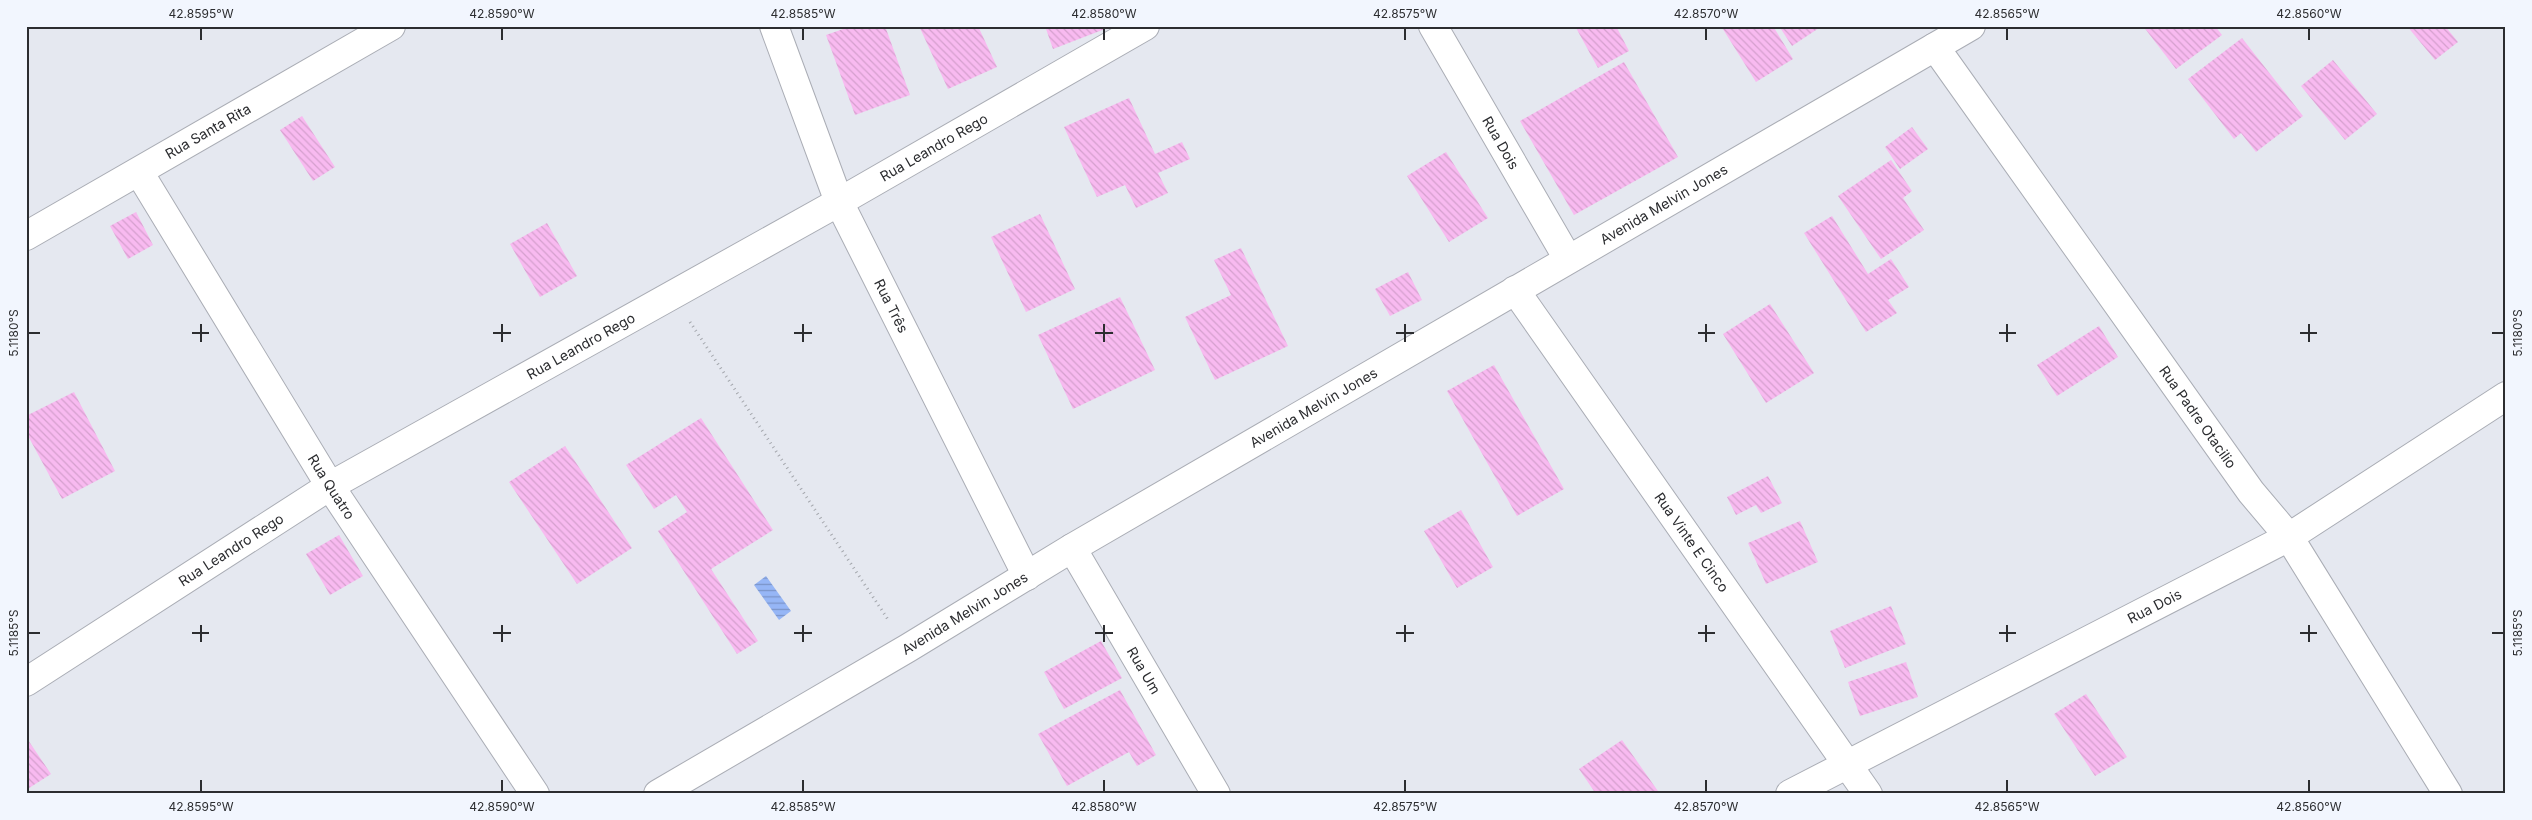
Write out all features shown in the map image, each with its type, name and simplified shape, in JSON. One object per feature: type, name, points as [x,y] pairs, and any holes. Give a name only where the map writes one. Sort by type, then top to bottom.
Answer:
[{"type":"street","name":"Rua Santa Rita","points":[[26,236],[391,26]]},
{"type":"street","name":"Rua Três","points":[[774,26],[839,202],[1027,576]]},
{"type":"street","name":"Rua Leandro Rego","points":[[26,682],[330,486],[839,202],[1145,26]]},
{"type":"street","name":"Rua Dois","points":[[1433,26],[1568,259]]},
{"type":"street","name":"Avenida Melvin Jones","points":[[658,794],[908,648],[1072,548],[1971,26]]},
{"type":"street","name":"Rua Padre Otacilio","points":[[1935,47],[2251,492],[2289,537],[2448,794]]},
{"type":"street","name":"Rua Quatro","points":[[139,172],[330,486],[535,794]]},
{"type":"street","name":"Rua Vinte E Cinco","points":[[1515,290],[1868,794]]},
{"type":"street","name":"Rua Dois","points":[[1790,794],[2289,537],[2506,396]]},
{"type":"street","name":"Rua Um","points":[[1072,548],[1216,794]]},
{"type":"path","points":[[672,295],[908,648]]},
{"type":"water","points":[[766,576],[791,611],[779,620],[754,585]]},
{"type":"building","points":[[852,26],[885,26],[910,95],[855,115],[826,35]]},
{"type":"building","points":[[919,26],[978,26],[997,67],[948,89]]},
{"type":"building","points":[[1045,26],[1104,26],[1105,29],[1053,49]]},
{"type":"building","points":[[1575,26],[1616,26],[1629,51],[1598,68]]},
{"type":"building","points":[[1721,26],[1773,26],[1793,59],[1756,82]]},
{"type":"building","points":[[1779,26],[1822,26],[1792,46]]},
{"type":"building","points":[[2143,26],[2215,26],[2222,35],[2176,69]]},
{"type":"building","points":[[2407,26],[2445,26],[2458,42],[2435,60]]},
{"type":"building","points":[[2242,38],[2303,116],[2256,152],[2241,133],[2234,139],[2188,79]]},
{"type":"building","points":[[2333,60],[2377,114],[2345,140],[2301,86]]},
{"type":"building","points":[[1624,62],[1678,157],[1574,215],[1520,121]]},
{"type":"building","points":[[1129,98],[1155,154],[1182,142],[1190,159],[1158,173],[1168,193],[1136,208],[1125,185],[1097,197],[1064,127]]},
{"type":"building","points":[[302,116],[335,167],[313,181],[280,130]]},
{"type":"building","points":[[1912,127],[1928,149],[1900,169],[1885,147]]},
{"type":"building","points":[[1446,152],[1488,218],[1449,242],[1407,176]]},
{"type":"building","points":[[1891,160],[1912,191],[1903,198],[1924,230],[1881,259],[1838,196]]},
{"type":"building","points":[[136,212],[153,245],[128,259],[110,226]]},
{"type":"building","points":[[1040,214],[1075,289],[1026,312],[991,237]]},
{"type":"building","points":[[1832,216],[1868,274],[1891,259],[1909,287],[1888,300],[1897,313],[1866,332],[1804,233]]},
{"type":"building","points":[[547,223],[577,276],[540,297],[510,244]]},
{"type":"building","points":[[1241,248],[1288,346],[1215,380],[1185,317],[1231,295],[1214,260]]},
{"type":"building","points":[[1408,272],[1422,300],[1390,316],[1375,289]]},
{"type":"building","points":[[1120,297],[1155,370],[1073,409],[1038,335]]},
{"type":"building","points":[[1770,304],[1814,373],[1766,403],[1723,334]]},
{"type":"building","points":[[2099,326],[2118,357],[2057,396],[2037,365]]},
{"type":"building","points":[[1494,365],[1564,489],[1517,516],[1447,391]]},
{"type":"building","points":[[74,392],[115,471],[62,499],[26,432],[26,416]]},
{"type":"building","points":[[701,418],[773,530],[711,569],[758,641],[737,654],[658,531],[687,512],[676,495],[654,509],[626,465]]},
{"type":"building","points":[[565,446],[632,548],[577,584],[509,482]]},
{"type":"building","points":[[1768,476],[1782,503],[1761,513],[1756,505],[1736,515],[1727,497]]},
{"type":"building","points":[[1461,510],[1493,567],[1457,588],[1424,531]]},
{"type":"building","points":[[1800,521],[1818,562],[1766,584],[1748,543]]},
{"type":"building","points":[[339,535],[363,576],[330,595],[306,554]]},
{"type":"building","points":[[1891,606],[1906,644],[1845,668],[1830,631]]},
{"type":"building","points":[[1101,641],[1122,678],[1064,709],[1044,672]]},
{"type":"building","points":[[1906,662],[1918,697],[1860,716],[1848,682]]},
{"type":"building","points":[[1120,690],[1156,755],[1137,766],[1129,752],[1067,786],[1038,734]]},
{"type":"building","points":[[2086,694],[2127,757],[2095,776],[2054,714]]},
{"type":"building","points":[[26,737],[51,774],[26,790]]},
{"type":"building","points":[[1622,740],[1660,794],[1596,794],[1579,769]]}]
